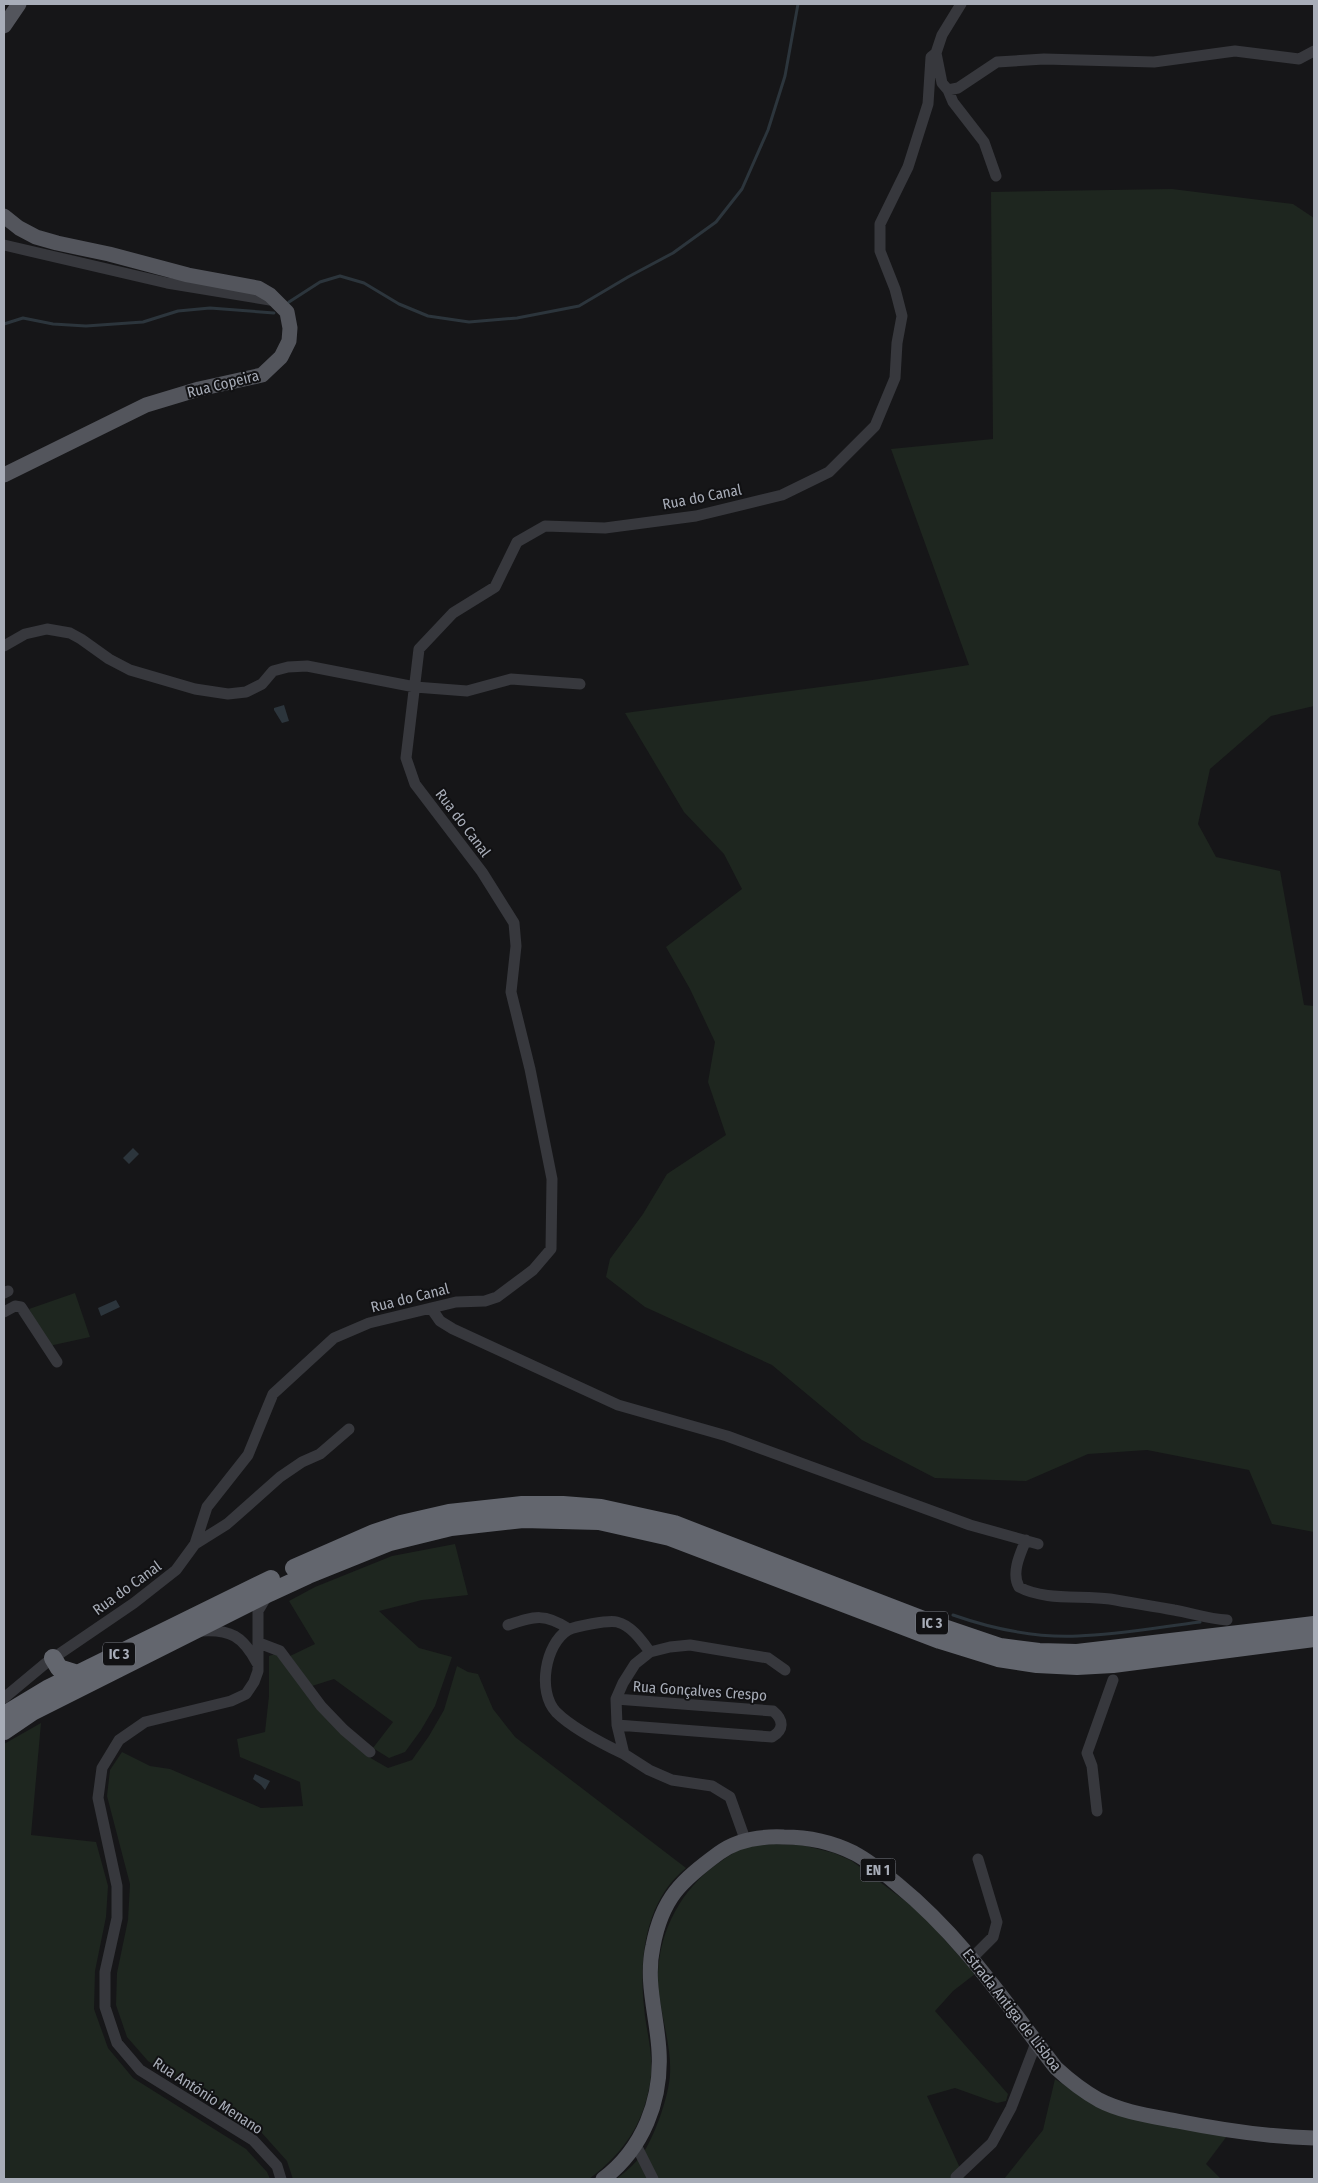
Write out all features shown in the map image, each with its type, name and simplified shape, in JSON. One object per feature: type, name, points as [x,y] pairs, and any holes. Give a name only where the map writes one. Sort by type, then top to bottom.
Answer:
[{"type":"highway","name":"IC 3","points":[[4,1715],[49,1688],[235,1596],[350,1542],[401,1524],[449,1513],[522,1505],[563,1505],[601,1508],[674,1524],[944,1628],[1000,1647],[1077,1654],[1314,1625]]},
{"type":"highway","name":"IC 3","points":[[4,1730],[32,1712],[308,1575],[390,1542],[451,1527],[523,1519],[598,1522],[670,1536],[940,1640],[998,1658],[1037,1664],[1076,1666],[1104,1664],[1314,1638]]},
{"type":"highway","points":[[49,1661],[59,1668],[78,1674]]},
{"type":"highway","points":[[49,1661],[52,1672],[49,1688]]},
{"type":"main road","points":[[4,26],[19,4]]},
{"type":"main road","name":"Rua Copeira","points":[[4,216],[19,228],[36,237],[188,275],[258,288],[276,301],[286,312],[290,328],[289,341],[281,357],[262,375],[199,389],[146,405],[4,475]]},
{"type":"main road","name":"Estrada Antiga de Lisboa","points":[[603,2179],[617,2168],[636,2145],[656,2098],[660,2074],[659,2050],[650,1973],[652,1946],[668,1902],[680,1883],[723,1850],[745,1839],[773,1836],[803,1837],[837,1846],[856,1854],[889,1877],[925,1907],[984,1971],[1056,2068],[1070,2082],[1100,2100],[1127,2110],[1228,2131],[1314,2138]]},
{"type":"street","name":"Rua do Canal","points":[[4,1698],[49,1661],[134,1603],[176,1570],[195,1544],[208,1507],[248,1455],[274,1394],[334,1338],[370,1323],[456,1302],[486,1301],[497,1297],[533,1270],[551,1249],[552,1180],[530,1069],[511,992],[516,946],[514,922],[482,872],[415,784],[406,758],[419,649],[453,613],[495,587],[517,542],[546,526],[605,528],[687,517],[782,495],[829,472],[875,426],[895,378],[897,343],[902,316],[880,252],[880,224],[908,167],[928,104],[931,57],[936,53],[942,35],[961,4]]},
{"type":"street","points":[[948,90],[958,88],[997,62],[1044,59],[1154,62],[1234,51],[1299,59],[1314,51]]},
{"type":"street","points":[[936,53],[942,83],[984,142],[996,176]]},
{"type":"street","points":[[4,246],[167,283],[276,301]]},
{"type":"street","points":[[4,646],[25,634],[47,629],[70,633],[82,638],[109,659],[130,670],[195,689],[228,694],[246,692],[262,684],[273,671],[288,667],[307,666],[415,687],[467,691],[511,679],[580,684]]},
{"type":"street","points":[[4,1312],[15,1306],[20,1307],[57,1362]]},
{"type":"street","points":[[431,1308],[440,1321],[453,1330],[618,1405],[727,1436],[970,1525],[1038,1544]]},
{"type":"street","points":[[195,1544],[227,1524],[280,1477],[302,1462],[320,1454],[349,1429]]},
{"type":"street","points":[[1026,1540],[1017,1562],[1016,1579],[1019,1587],[1023,1589],[1049,1594],[1110,1599],[1227,1620]]},
{"type":"street","name":"Rua António Menano","points":[[269,1593],[258,1612],[256,1628],[258,1671],[254,1682],[246,1694],[232,1701],[145,1722],[119,1740],[102,1768],[98,1798],[114,1869],[117,1894],[117,1918],[106,1972],[104,2007],[117,2043],[140,2070],[253,2140],[277,2166],[281,2179]]},
{"type":"street","points":[[508,1625],[535,1617],[545,1617],[553,1619],[569,1629]]},
{"type":"street","points":[[650,1652],[630,1629],[617,1622],[601,1622],[569,1629],[561,1636],[547,1661],[546,1682],[548,1696],[555,1711],[602,1744],[624,1754],[649,1770],[672,1780],[712,1786],[730,1797],[745,1839]]},
{"type":"street","points":[[191,1632],[220,1630],[227,1632],[241,1640],[257,1662]]},
{"type":"street","points":[[258,1643],[280,1650],[321,1706],[344,1730],[370,1752]]},
{"type":"street","points":[[624,1754],[617,1725],[616,1699],[623,1682],[635,1664],[650,1652],[690,1645],[768,1658],[785,1670]]},
{"type":"street","points":[[1098,1811],[1092,1766],[1087,1754],[1113,1680]]},
{"type":"street","name":"Rua Gonçalves Crespo","points":[[616,1699],[773,1711],[780,1717],[782,1725],[779,1733],[772,1737],[617,1725]]},
{"type":"street","points":[[972,1958],[993,1937],[997,1922],[978,1859]]},
{"type":"street","points":[[956,2177],[992,2143],[1011,2108],[1036,2043]]},
{"type":"street","points":[[636,2145],[653,2179]]},
{"type":"shaded area","points":[[1172,189],[1293,204],[1314,218],[1314,706],[1271,716],[1210,769],[1198,824],[1216,857],[1280,871],[1304,1005],[1314,1006],[1314,1532],[1272,1524],[1249,1470],[1147,1450],[1088,1454],[1026,1481],[935,1478],[862,1440],[772,1365],[645,1307],[606,1277],[610,1259],[643,1214],[667,1174],[726,1135],[708,1082],[715,1042],[690,989],[666,947],[742,889],[724,854],[684,812],[625,713],[866,681],[969,665],[891,449],[993,439],[991,192]]},
{"type":"shaded area","points":[[284,705],[289,721],[282,723],[274,708]]},
{"type":"shaded area","points":[[133,1148],[139,1154],[129,1164],[123,1158]]},
{"type":"shaded area","points":[[75,1293],[90,1337],[49,1346],[29,1309]]},
{"type":"shaded area","points":[[116,1300],[120,1307],[101,1316],[98,1308]]},
{"type":"shaded area","points":[[455,1544],[468,1595],[422,1600],[379,1611],[419,1648],[452,1657],[435,1706],[421,1730],[405,1752],[389,1758],[373,1748],[393,1722],[334,1679],[312,1686],[290,1656],[315,1644],[289,1601],[315,1587],[392,1556]]},
{"type":"shaded area","points":[[278,1653],[367,1756],[388,1768],[412,1760],[429,1736],[444,1710],[457,1666],[468,1672],[478,1674],[493,1709],[515,1737],[686,1868],[672,1881],[661,1897],[653,1914],[644,1950],[644,2007],[650,2049],[651,2075],[644,2107],[632,2134],[623,2146],[602,2169],[589,2179],[293,2179],[287,2161],[261,2132],[148,2061],[127,2037],[116,2005],[117,1973],[128,1920],[130,1884],[107,1796],[110,1770],[122,1752],[150,1766],[170,1769],[261,1808],[303,1806],[300,1782],[240,1757],[237,1739],[265,1732],[269,1696],[269,1656]]},
{"type":"shaded area","points":[[41,1723],[31,1835],[96,1842],[108,1886],[106,1917],[95,1971],[94,2009],[108,2048],[133,2078],[246,2149],[267,2172],[270,2179],[4,2179],[4,1744]]},
{"type":"shaded area","points":[[255,1774],[270,1781],[265,1790],[253,1779]]},
{"type":"shaded area","points":[[753,1845],[802,1845],[834,1853],[852,1861],[920,1912],[975,1974],[953,1991],[935,2011],[1008,2094],[1006,2101],[997,2103],[955,2088],[927,2096],[965,2179],[616,2179],[632,2166],[645,2150],[665,2103],[669,2083],[670,2062],[658,1985],[658,1973],[663,1941],[675,1911],[693,1885],[704,1874],[731,1854]]},
{"type":"shaded area","points":[[1055,2079],[1096,2105],[1227,2136],[1206,2164],[1221,2179],[1004,2179],[1043,2130]]},
{"type":"waterway","points":[[289,302],[320,282],[340,276],[364,283],[399,304],[428,316],[469,322],[517,318],[579,306],[673,253],[716,222],[742,189],[768,130],[785,76],[798,4]]},
{"type":"waterway","points":[[4,324],[23,318],[53,324],[86,326],[143,322],[178,311],[210,308],[274,313]]},
{"type":"waterway","points":[[953,1615],[1014,1632],[1046,1636],[1109,1634],[1200,1622]]}]
